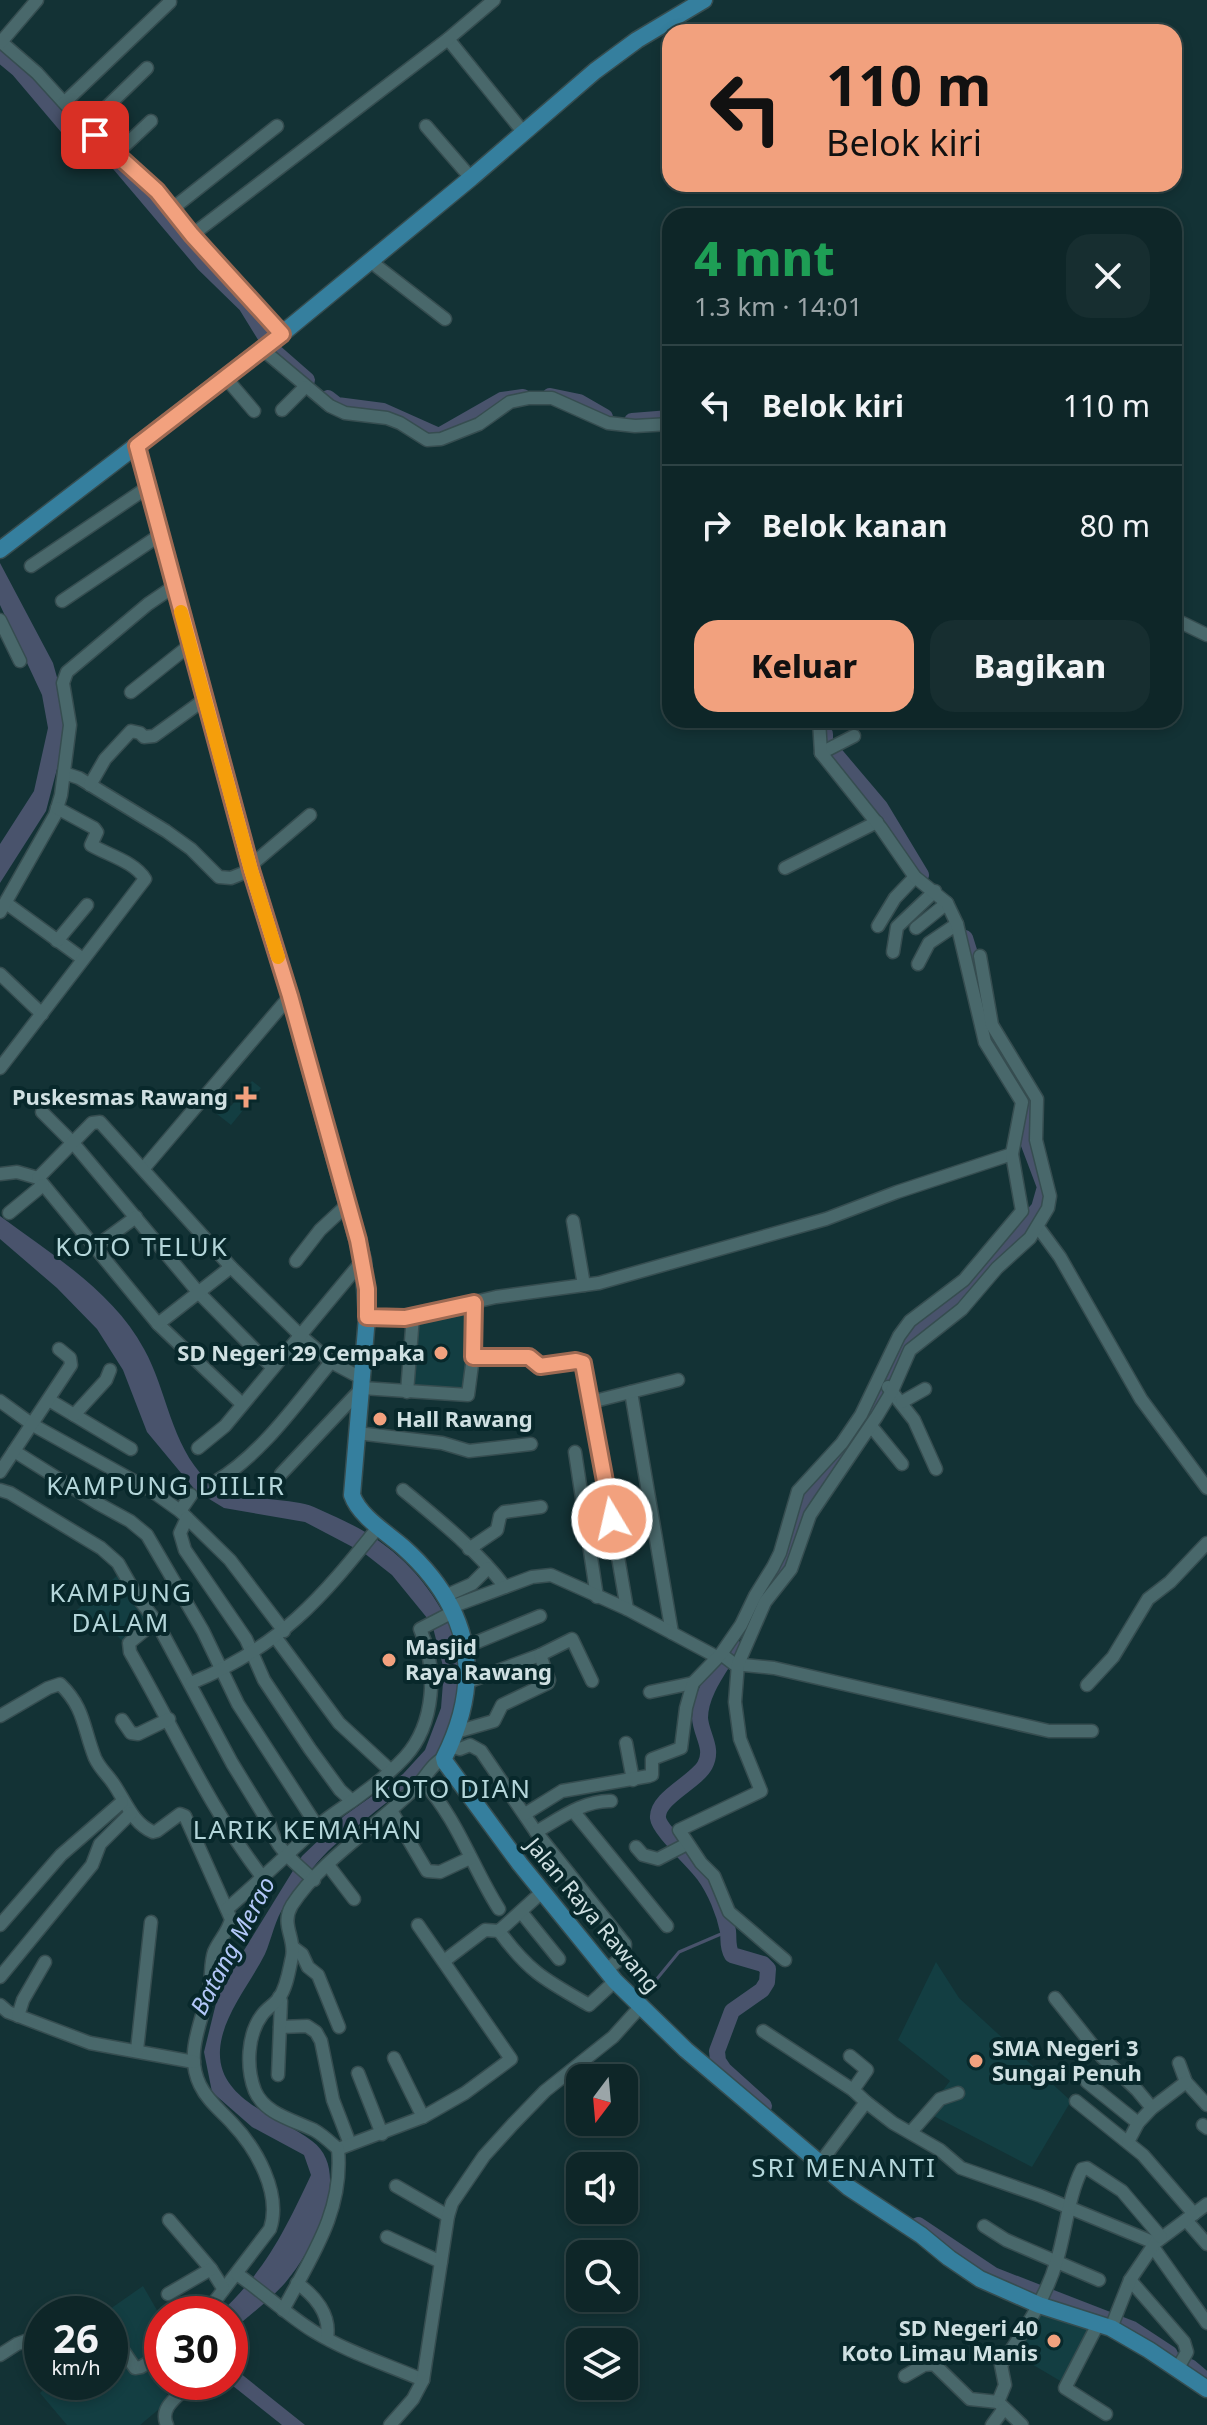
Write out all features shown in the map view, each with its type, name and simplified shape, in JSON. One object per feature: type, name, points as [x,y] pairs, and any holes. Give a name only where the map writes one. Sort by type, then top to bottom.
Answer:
[{"type":"main road","points":[[664,24],[704,0]]},
{"type":"main road","points":[[2,544],[137,446],[272,341],[471,178],[595,71],[662,25]]},
{"type":"main road","points":[[137,446],[251,868],[363,1260],[367,1317],[352,1495],[376,1529],[413,1556],[449,1608],[465,1647],[468,1682],[450,1745]]},
{"type":"main road","name":"Jalan Raya Rawang","points":[[450,1745],[542,1892],[610,1975],[686,2050],[823,2159],[848,2187],[921,2235],[964,2270],[980,2279],[1110,2323],[1207,2389]]},
{"type":"street","points":[[37,0],[0,41],[65,102],[86,127],[157,191],[305,387],[330,406],[345,413],[387,418],[433,441],[479,424],[510,402],[529,398],[552,398],[608,423],[662,424]]},
{"type":"street","points":[[192,235],[448,39],[494,0]]},
{"type":"street","points":[[65,102],[170,2]]},
{"type":"street","points":[[448,39],[524,133]]},
{"type":"street","points":[[86,127],[147,68]]},
{"type":"street","points":[[116,154],[151,121]]},
{"type":"street","points":[[172,209],[277,126]]},
{"type":"street","points":[[426,126],[471,178]]},
{"type":"street","points":[[370,261],[445,319]]},
{"type":"street","points":[[225,377],[254,411]]},
{"type":"street","points":[[282,410],[305,387]]},
{"type":"street","points":[[31,566],[148,487]]},
{"type":"street","points":[[62,601],[160,535]]},
{"type":"street","points":[[83,959],[3,908],[57,808],[70,725],[63,683],[67,672],[173,587]]},
{"type":"street","points":[[0,620],[20,661]]},
{"type":"street","points":[[1182,623],[1207,635]]},
{"type":"street","points":[[131,692],[190,645]]},
{"type":"street","points":[[90,785],[105,759],[131,731],[144,737],[154,736],[205,699]]},
{"type":"street","points":[[785,1960],[729,1912],[714,1876],[683,1846],[679,1830],[761,1791],[750,1769],[738,1729],[727,1659],[755,1596],[788,1557],[814,1509],[871,1426],[886,1386],[899,1336],[910,1321],[953,1290],[1019,1216],[1022,1206],[1014,1149],[1022,1102],[985,1042],[957,924],[947,903],[915,877],[826,751],[821,728]]},
{"type":"street","points":[[826,751],[854,736]]},
{"type":"street","points":[[64,773],[90,785],[191,849],[219,877],[231,878],[251,868],[310,815]]},
{"type":"street","points":[[0,1068],[144,882],[145,876],[93,847],[91,844],[97,832],[94,828],[57,808]]},
{"type":"street","points":[[785,868],[877,822]]},
{"type":"street","points":[[878,926],[895,898],[915,877]]},
{"type":"street","points":[[893,952],[897,927],[935,891]]},
{"type":"street","points":[[916,928],[947,903]]},
{"type":"street","points":[[57,941],[87,905]]},
{"type":"street","points":[[918,964],[929,943],[957,924]]},
{"type":"street","points":[[650,1692],[693,1683],[727,1659],[769,1594],[791,1569],[788,1557],[798,1491],[842,1443],[910,1350],[962,1309],[1038,1227],[1050,1196],[1034,1140],[1037,1099],[992,1025],[980,956]]},
{"type":"street","points":[[0,974],[42,1014]]},
{"type":"street","points":[[144,1168],[290,996]]},
{"type":"street","points":[[42,1112],[74,1144],[198,1292],[273,1368]]},
{"type":"street","points":[[9,1213],[92,1123],[100,1122],[231,1267],[301,1336],[331,1362],[363,1383],[407,1392],[468,1395],[473,1357],[474,1303]]},
{"type":"street","points":[[367,1317],[413,1316],[496,1297],[584,1285],[706,1255],[826,1219],[1034,1140]]},
{"type":"street","points":[[0,1174],[17,1172],[41,1181],[158,1324],[242,1404]]},
{"type":"street","points":[[296,1261],[320,1230],[348,1204]]},
{"type":"street","points":[[95,1247],[136,1217]]},
{"type":"street","points":[[573,1221],[584,1285]]},
{"type":"street","points":[[1038,1227],[1060,1257],[1141,1399],[1207,1488]]},
{"type":"street","points":[[198,1448],[225,1426],[363,1260]]},
{"type":"street","points":[[158,1324],[231,1267]]},
{"type":"street","points":[[407,1392],[413,1316]]},
{"type":"street","points":[[0,1472],[72,1361],[59,1349]]},
{"type":"street","points":[[473,1357],[529,1357],[540,1366],[581,1362],[585,1366],[627,1609]]},
{"type":"street","points":[[215,1482],[235,1469],[270,1434],[331,1362]]},
{"type":"street","points":[[74,1415],[106,1380],[110,1370]]},
{"type":"street","points":[[591,1402],[678,1380]]},
{"type":"street","points":[[281,1474],[363,1383]]},
{"type":"street","points":[[886,1386],[914,1420],[936,1469]]},
{"type":"street","points":[[902,1402],[925,1389]]},
{"type":"street","points":[[631,1392],[672,1633]]},
{"type":"street","points":[[49,1400],[131,1449]]},
{"type":"street","points":[[0,1401],[33,1425],[152,1491],[184,1514],[230,1560],[339,1723],[390,1770]]},
{"type":"street","points":[[871,1426],[902,1464]]},
{"type":"street","points":[[357,1433],[442,1443],[469,1451],[531,1444]]},
{"type":"street","points":[[14,1451],[130,1521],[147,1535],[203,1631],[254,1730],[317,1826]]},
{"type":"street","points":[[575,1452],[597,1597]]},
{"type":"street","points":[[0,1490],[87,1540],[118,1563],[138,1598],[156,1621],[232,1763],[270,1825],[271,1833],[312,1879]]},
{"type":"street","points":[[403,1490],[469,1549],[505,1587]]},
{"type":"street","points":[[191,1495],[180,1533],[185,1550],[246,1639],[264,1680],[310,1749],[340,1790],[352,1801]]},
{"type":"street","points":[[469,1549],[497,1530],[504,1512],[541,1507]]},
{"type":"street","points":[[191,1683],[222,1671],[280,1635],[322,1595],[376,1529]]},
{"type":"street","points":[[1087,1685],[1113,1657],[1148,1599],[1170,1582],[1207,1543]]},
{"type":"street","points":[[227,1909],[317,1826],[405,1757],[414,1744],[432,1692],[430,1662],[420,1629],[449,1608],[488,1568]]},
{"type":"street","points":[[449,1608],[532,1577],[551,1575],[727,1659],[1049,1731],[1092,1731]]},
{"type":"street","points":[[465,1647],[540,1616]]},
{"type":"street","points":[[156,1621],[132,1639],[128,1647],[225,1825],[263,1878]]},
{"type":"street","points":[[468,1682],[540,1655],[572,1639],[592,1681]]},
{"type":"street","points":[[339,2027],[318,1975],[294,1948],[287,1932],[286,1919],[292,1906],[312,1879],[392,1812],[450,1745],[494,1721],[502,1705],[548,1683],[540,1655]]},
{"type":"street","points":[[525,1814],[562,1791],[652,1775],[652,1759],[681,1748],[693,1683]]},
{"type":"street","points":[[0,1716],[60,1684],[79,1707],[102,1772],[111,1780],[131,1813],[153,1832],[180,1814],[185,1816],[227,1909],[230,1923],[215,1949],[194,2062],[201,2088],[247,2139],[255,2153],[269,2189],[274,2218],[241,2276],[223,2288],[217,2296]]},
{"type":"street","points":[[122,1720],[131,1733],[138,1734],[169,1719]]},
{"type":"street","points":[[626,1743],[633,1780]]},
{"type":"street","points":[[450,1745],[460,1749],[470,1745],[481,1751],[536,1832],[625,1944],[624,1956],[589,2005],[526,1966],[499,1931]]},
{"type":"street","points":[[422,1781],[433,1792],[499,1909]]},
{"type":"street","points":[[536,1832],[597,1801],[611,1801]]},
{"type":"street","points":[[0,1925],[61,1855],[122,1802]]},
{"type":"street","points":[[392,1812],[427,1871],[440,1872],[470,1858]]},
{"type":"street","points":[[574,1812],[667,1926]]},
{"type":"street","points":[[0,1977],[92,1865],[100,1844],[131,1813]]},
{"type":"street","points":[[636,1847],[643,1855],[658,1859],[683,1846]]},
{"type":"street","points":[[328,1865],[354,1899]]},
{"type":"street","points":[[444,1961],[485,1930],[499,1931],[542,1892]]},
{"type":"street","points":[[521,1912],[559,1959]]},
{"type":"street","points":[[137,2050],[151,1922]]},
{"type":"street","points":[[294,1948],[279,1997],[262,2015],[253,2032],[250,2063],[256,2093],[270,2109],[344,2146],[423,2117],[465,2093],[511,2059],[418,1925]]},
{"type":"street","points":[[18,2016],[23,2000],[45,1962]]},
{"type":"street","points":[[278,2075],[279,1997]]},
{"type":"street","points":[[1055,1998],[1102,2057],[1152,2108]]},
{"type":"street","points":[[0,2005],[18,2016],[90,2043],[194,2062]]},
{"type":"street","points":[[390,2425],[413,2399],[423,2380],[452,2203],[484,2156],[513,2124],[545,2091],[613,2037],[640,2007]]},
{"type":"street","points":[[280,2027],[307,2026],[316,2032],[321,2041],[344,2146],[335,2206],[283,2310]]},
{"type":"street","points":[[763,2031],[940,2150],[961,2168],[1157,2242]]},
{"type":"street","points":[[850,2056],[867,2070],[853,2090]]},
{"type":"street","points":[[394,2058],[423,2117]]},
{"type":"street","points":[[1179,2063],[1186,2082],[1207,2105]]},
{"type":"street","points":[[358,2073],[382,2134]]},
{"type":"street","points":[[1087,2082],[1138,2123]]},
{"type":"street","points":[[1128,2142],[1138,2123],[1152,2108],[1186,2082]]},
{"type":"street","points":[[911,2132],[940,2099],[958,2093]]},
{"type":"street","points":[[1076,2101],[1143,2155],[1207,2244]]},
{"type":"street","points":[[823,2159],[866,2102]]},
{"type":"street","points":[[992,2425],[1001,2406],[1005,2385],[1001,2365],[1042,2298],[1057,2261],[1082,2169],[1087,2168],[1122,2191],[1207,2323]]},
{"type":"street","points":[[396,2186],[448,2216]]},
{"type":"street","points":[[1106,2414],[1065,2388],[1110,2323],[1130,2280],[1157,2242],[1206,2206]]},
{"type":"street","points":[[169,2220],[211,2269],[223,2288]]},
{"type":"street","points":[[984,2226],[1006,2240],[1099,2280]]},
{"type":"street","points":[[387,2237],[441,2262]]},
{"type":"street","points":[[168,2294],[211,2269]]},
{"type":"street","points":[[241,2276],[283,2310],[327,2338],[423,2380]]},
{"type":"street","points":[[1130,2280],[1184,2342],[1187,2352],[1178,2368]]},
{"type":"street","points":[[297,2283],[321,2308],[327,2321],[327,2338]]},
{"type":"street","points":[[0,2355],[24,2341]]},
{"type":"street","points":[[128,2358],[135,2368],[144,2365]]},
{"type":"street","points":[[905,2376],[924,2365],[934,2364],[970,2399],[1001,2406],[1022,2425]]},
{"type":"street","points":[[167,2425],[164,2419],[166,2408],[174,2400]]},
{"type":"shaded area","points":[[0,563],[53,663],[65,706],[64,742],[46,811],[0,883],[0,844],[34,791],[48,728],[42,695],[0,605]]},
{"type":"shaded area","name":"Puskesmas Rawang","points":[[252,1081],[261,1088],[231,1125],[203,1103],[212,1092],[231,1106]]},
{"type":"shaded area","name":"Batang Merao","points":[[0,1216],[80,1275],[115,1309],[144,1349],[177,1434],[194,1465],[206,1479],[238,1495],[314,1507],[370,1535],[413,1570],[436,1600],[453,1635],[457,1654],[457,1695],[439,1754],[426,1772],[337,1843],[305,1877],[282,1910],[265,1954],[238,2000],[222,2037],[222,2068],[239,2095],[312,2141],[324,2155],[330,2172],[324,2213],[306,2253],[285,2283],[248,2317],[248,2296],[237,2296],[262,2266],[311,2175],[304,2155],[252,2127],[212,2092],[204,2052],[219,1991],[302,1856],[344,1816],[403,1774],[425,1750],[441,1708],[444,1670],[432,1624],[392,1575],[364,1553],[305,1522],[224,1508],[196,1491],[147,1432],[123,1370],[97,1329],[57,1288],[0,1239]]},
{"type":"shaded area","name":"SD Negeri 29 Cempaka","points":[[471,1307],[467,1393],[410,1390],[415,1316]]},
{"type":"shaded area","points":[[119,1574],[150,1620],[124,1643],[105,1623],[90,1636],[72,1614]]},
{"type":"shaded area","name":"SMA Negeri 3 Sungai Penuh","points":[[936,1962],[959,1998],[1071,2101],[1032,2167],[926,2112],[950,2081],[898,2040]]},
{"type":"shaded area","points":[[143,2286],[149,2296],[144,2296],[144,2362],[137,2366],[128,2353],[128,2296]]},
{"type":"shaded area","name":"SD Negeri 40 Koto Limau Manis","points":[[1038,2310],[1095,2329],[1062,2382],[1013,2353]]},
{"type":"shaded area","points":[[128,2360],[144,2368],[144,2400],[170,2400],[140,2425],[67,2425],[46,2400],[128,2400]]},
{"type":"shaded area","points":[[248,2379],[305,2425],[282,2425],[248,2398]]},
{"type":"waterway","points":[[0,54],[19,70],[69,129],[116,160],[204,264],[246,305],[275,352],[307,380]]},
{"type":"waterway","points":[[550,396],[579,402],[605,417]]},
{"type":"waterway","points":[[328,398],[337,405],[383,411],[439,436],[502,400],[523,397]]},
{"type":"waterway","points":[[632,421],[662,419]]},
{"type":"waterway","points":[[825,734],[825,742],[880,807],[921,875]]},
{"type":"waterway","points":[[769,1589],[788,1562],[812,1488],[852,1444],[916,1327],[961,1297],[1039,1208],[1045,1187],[1025,1134],[1028,1101],[984,1024],[981,989],[965,938]]},
{"type":"waterway","points":[[733,1646],[703,1699],[700,1718],[708,1753],[705,1765],[663,1804],[658,1818],[664,1830],[712,1887],[724,1916],[732,1955],[763,1964],[768,1969],[767,1982],[762,1990],[732,2011],[717,2051],[718,2061],[724,2070],[764,2106]]},
{"type":"waterway","points":[[642,1997],[679,1952],[728,1931]]},
{"type":"waterway","points":[[918,2225],[993,2275],[1132,2329],[1170,2354]]},
{"type":"waterway","points":[[1190,2367],[1207,2381]]},
{"type":"slow traffic","points":[[181,612],[251,870],[278,957]]},
{"type":"place","name":"Puskesmas Rawang","points":[[246,1097]]},
{"type":"place","name":"SD Negeri 29 Cempaka","points":[[441,1353]]},
{"type":"place","name":"Hall Rawang","points":[[380,1419]]},
{"type":"place","name":"Masjid Raya Rawang","points":[[389,1660]]},
{"type":"place","name":"SMA Negeri 3 Sungai Penuh","points":[[976,2061]]},
{"type":"place","name":"SD Negeri 40 Koto Limau Manis","points":[[1054,2341]]},
{"type":"district","name":"KOTO TELUK","points":[[142,1247]]},
{"type":"district","name":"KAMPUNG DIILIR","points":[[166,1486]]},
{"type":"district","name":"KAMPUNG DALAM","points":[[121,1608]]},
{"type":"district","name":"KOTO DIAN","points":[[453,1789]]},
{"type":"district","name":"LARIK KEMAHAN","points":[[308,1830]]},
{"type":"district","name":"SRI MENANTI","points":[[844,2168]]},
{"type":"route","points":[[95,135],[157,191],[192,235],[282,334],[137,446],[251,870],[290,996],[358,1240],[367,1289],[367,1317],[405,1318],[474,1303],[473,1357],[529,1357],[540,1366],[576,1361],[583,1363],[612,1519]]}]
